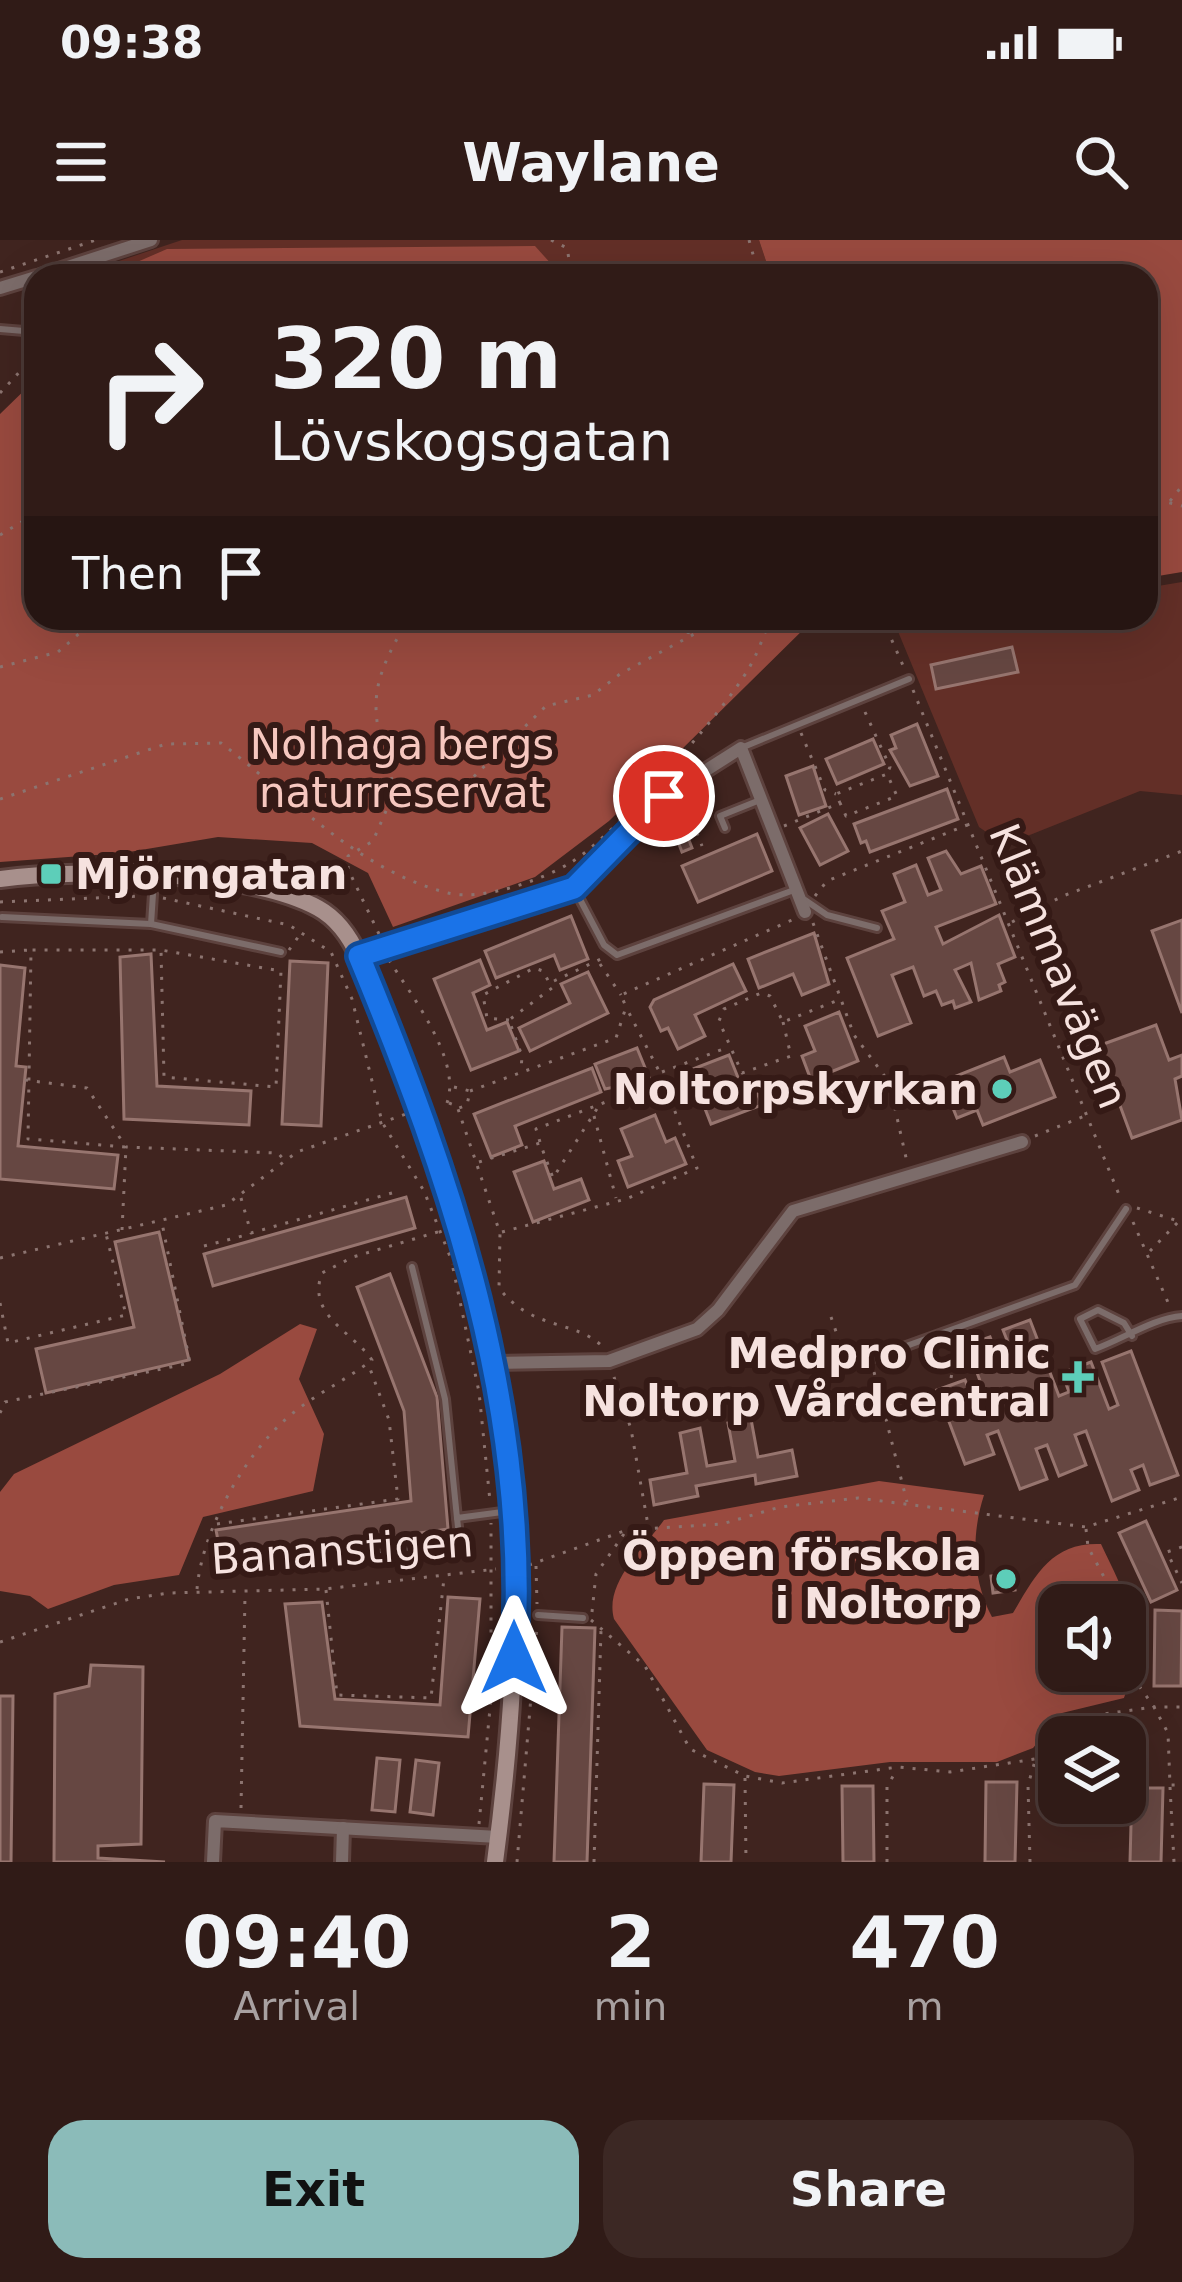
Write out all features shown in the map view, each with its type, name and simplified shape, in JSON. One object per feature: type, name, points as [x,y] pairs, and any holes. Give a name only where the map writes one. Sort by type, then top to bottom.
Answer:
[{"type":"street","points":[[80,264],[151,240]]},
{"type":"street","points":[[359,956],[574,888],[679,787],[741,748],[771,832],[808,909]]},
{"type":"street","points":[[0,879],[92,872],[268,891],[328,915],[359,956],[436,1146],[461,1262],[495,1364],[500,1513],[514,1566],[514,1676],[495,1862]]},
{"type":"street","points":[[495,1364],[609,1361],[708,1321],[794,1211],[910,1172],[1022,1142]]},
{"type":"street","points":[[214,1862],[215,1821],[498,1837]]},
{"type":"street","points":[[342,1862],[344,1828]]},
{"type":"lane","points":[[741,748],[796,721],[909,680]]},
{"type":"lane","points":[[724,828],[720,816],[760,800]]},
{"type":"lane","points":[[151,924],[154,877]]},
{"type":"lane","points":[[574,888],[610,952],[632,953],[796,892]]},
{"type":"lane","points":[[808,909],[878,928]]},
{"type":"lane","points":[[2,917],[151,924],[281,952]]},
{"type":"lane","points":[[851,1366],[1075,1285],[1126,1209]]},
{"type":"lane","points":[[336,1560],[460,1545],[446,1399],[412,1268]]},
{"type":"lane","points":[[1132,1336],[1111,1314],[1098,1310],[1080,1319],[1095,1349],[1132,1336],[1178,1316]]},
{"type":"lane","points":[[457,1519],[500,1513]]},
{"type":"lane","points":[[538,1616],[588,1619]]},
{"type":"path","points":[[0,272],[96,240]]},
{"type":"path","points":[[551,240],[566,248],[569,264]]},
{"type":"path","points":[[0,393],[24,367]]},
{"type":"path","points":[[1169,502],[1182,486]]},
{"type":"path","points":[[1158,500],[1182,506]]},
{"type":"path","points":[[0,667],[58,652],[83,630]]},
{"type":"path","points":[[402,630],[382,662],[374,688],[381,744],[395,790],[373,841],[353,853],[348,869],[384,946],[426,1016],[452,1088],[447,1103]]},
{"type":"path","points":[[687,638],[689,630]]},
{"type":"path","points":[[395,790],[456,794],[546,706],[593,695],[702,630]]},
{"type":"path","points":[[0,799],[96,771],[166,744],[221,743],[353,853],[446,892],[466,895],[518,884],[572,862],[712,716],[749,668],[766,630]]},
{"type":"path","name":"Klämmavägen","points":[[887,630],[1120,1197],[1178,1316]]},
{"type":"path","points":[[796,721],[825,790],[836,794],[887,774],[890,767],[860,699]]},
{"type":"path","points":[[836,794],[846,816],[897,796],[887,774]]},
{"type":"path","points":[[679,787],[702,846]]},
{"type":"path","points":[[771,832],[840,803]]},
{"type":"path","points":[[621,995],[777,930],[808,909],[827,881],[969,825]]},
{"type":"path","points":[[1011,923],[1064,896],[1182,851]]},
{"type":"path","points":[[0,902],[153,897],[201,902],[289,925],[331,952],[352,999],[382,1122],[461,1262],[500,1513],[492,1570],[491,1698],[478,1836]]},
{"type":"path","points":[[808,909],[854,1035],[889,1082],[893,1119],[910,1172]]},
{"type":"path","points":[[31,950],[28,1139],[278,1153],[284,1160]]},
{"type":"path","points":[[0,952],[161,950],[281,971],[276,1087],[164,1077],[161,950]]},
{"type":"path","points":[[553,981],[534,968],[483,995],[487,1018],[509,1020],[536,1005],[553,981],[599,963],[610,952]]},
{"type":"path","points":[[500,1233],[616,1200],[697,1168],[660,1073],[621,995],[599,963]]},
{"type":"path","points":[[761,992],[770,997],[783,1022],[791,1056],[782,1063],[742,1073],[719,1022],[724,1009],[761,992]]},
{"type":"path","points":[[783,1022],[841,999]]},
{"type":"path","points":[[452,1088],[470,1091],[616,1038],[626,1007]]},
{"type":"path","points":[[509,1020],[522,1056],[521,1072]]},
{"type":"path","points":[[660,1073],[728,1047]]},
{"type":"path","points":[[28,1080],[87,1088],[126,1147],[122,1230]]},
{"type":"path","points":[[600,1104],[553,1178],[536,1129],[600,1104],[662,1080]]},
{"type":"path","points":[[435,1107],[447,1103],[462,1111],[470,1091]]},
{"type":"path","points":[[457,1106],[500,1233],[495,1270],[507,1298],[542,1324],[594,1338],[609,1361],[632,1429],[648,1527]]},
{"type":"path","points":[[0,1258],[161,1221],[241,1196],[284,1160],[406,1114]]},
{"type":"path","points":[[1022,1142],[1088,1114]]},
{"type":"path","points":[[594,1116],[616,1200]]},
{"type":"path","points":[[478,1163],[540,1143]]},
{"type":"path","points":[[204,1246],[392,1193]]},
{"type":"path","points":[[241,1196],[251,1233]]},
{"type":"path","points":[[1120,1197],[1145,1213],[1182,1218]]},
{"type":"path","points":[[1148,1252],[1174,1220]]},
{"type":"path","points":[[0,1413],[5,1402],[190,1364],[161,1221]]},
{"type":"path","points":[[197,1591],[199,1563],[215,1524],[279,1426],[372,1360],[322,1305],[317,1288],[322,1273],[353,1257],[441,1231]]},
{"type":"path","points":[[0,1303],[8,1343],[126,1315],[106,1234]]},
{"type":"path","points":[[831,1317],[836,1342],[851,1366]]},
{"type":"path","points":[[951,1378],[961,1326]]},
{"type":"path","points":[[215,1524],[398,1499],[389,1420],[368,1364]]},
{"type":"path","points":[[873,1369],[907,1504]]},
{"type":"path","name":"Bananstigen","points":[[0,1642],[129,1599],[197,1591],[245,1594],[326,1588],[536,1564],[627,1530],[722,1524],[820,1500],[907,1504],[1086,1528],[1182,1497]]},
{"type":"path","points":[[1086,1528],[1088,1546],[1108,1584]]},
{"type":"path","points":[[627,1530],[596,1574],[588,1619],[652,1677],[691,1749],[745,1776],[782,1783],[898,1767],[950,1772],[1035,1759]]},
{"type":"path","points":[[1182,1546],[1167,1552],[1182,1583]]},
{"type":"path","points":[[517,1862],[538,1616],[536,1564]]},
{"type":"path","points":[[326,1588],[337,1695],[431,1698],[444,1576]]},
{"type":"path","points":[[241,1822],[245,1594]]},
{"type":"path","points":[[594,1862],[601,1626]]},
{"type":"path","points":[[1143,1692],[1168,1733],[1174,1862]]},
{"type":"path","points":[[1030,1862],[1028,1785],[1046,1734],[1060,1720],[1182,1707]]},
{"type":"path","points":[[887,1862],[887,1786],[898,1767]]},
{"type":"path","points":[[745,1776],[746,1862]]},
{"type":"path","points":[[1170,1785],[1182,1785]]},
{"type":"shaded area","points":[[182,240],[759,240],[767,264],[110,264]]},
{"type":"shaded area","points":[[1182,582],[1182,795],[1140,791],[1005,845],[979,827],[897,630],[1158,630],[1158,586]]},
{"type":"green space","points":[[759,240],[1182,240],[1182,572],[1158,576],[1158,264],[767,264]]},
{"type":"green space","points":[[535,246],[551,264],[133,264],[167,249]]},
{"type":"green space","name":"Nolhaga bergs naturreservat","points":[[24,391],[24,630],[803,630],[609,821],[535,877],[393,927],[368,873],[312,843],[218,837],[123,853],[0,862],[0,414]]},
{"type":"green space","points":[[300,1324],[317,1329],[299,1379],[324,1434],[313,1491],[203,1517],[179,1575],[114,1585],[48,1609],[30,1596],[0,1591],[0,1492],[14,1474],[220,1374]]},
{"type":"green space","points":[[879,1481],[984,1495],[976,1557],[980,1588],[992,1617],[1013,1613],[1047,1563],[1070,1548],[1101,1544],[1120,1584],[1038,1584],[1038,1692],[1126,1692],[1124,1698],[1060,1716],[1038,1716],[1038,1742],[1033,1748],[997,1762],[890,1762],[779,1776],[755,1772],[707,1750],[614,1619],[615,1592],[664,1520]]},
{"type":"building","points":[[1012,647],[1018,672],[936,689],[931,665]]},
{"type":"building","points":[[917,724],[938,776],[910,786],[890,750],[896,748],[891,735]]},
{"type":"building","points":[[873,739],[884,764],[837,784],[826,759]]},
{"type":"building","points":[[813,766],[826,806],[799,815],[786,776]]},
{"type":"building","points":[[947,789],[958,819],[870,852],[866,841],[861,843],[854,824]]},
{"type":"building","points":[[678,812],[692,848],[682,852],[668,816]]},
{"type":"building","points":[[828,814],[848,851],[820,865],[800,828]]},
{"type":"building","points":[[757,834],[772,871],[698,902],[682,866]]},
{"type":"building","points":[[946,851],[961,874],[981,866],[996,904],[936,927],[943,944],[999,915],[1015,957],[998,964],[1005,982],[999,985],[1001,991],[979,1000],[971,963],[955,970],[971,1002],[955,1008],[953,1001],[942,1005],[936,991],[924,996],[913,967],[892,975],[911,1023],[878,1036],[847,958],[894,939],[882,911],[905,902],[894,874],[916,865],[928,895],[941,890],[928,858]]},
{"type":"building","points":[[571,916],[588,959],[560,970],[554,955],[496,978],[485,951]]},
{"type":"building","points":[[1182,920],[1182,1013],[1152,931]]},
{"type":"building","points":[[814,933],[829,984],[802,995],[793,974],[759,988],[748,959]]},
{"type":"building","points":[[151,954],[157,1086],[251,1091],[249,1125],[124,1119],[120,957]]},
{"type":"building","points":[[480,960],[490,985],[473,993],[487,1030],[507,1022],[519,1051],[471,1070],[434,979]]},
{"type":"building","points":[[290,961],[328,963],[321,1126],[282,1124]]},
{"type":"building","points":[[733,964],[746,991],[695,1015],[705,1036],[678,1049],[668,1028],[661,1031],[650,1007],[654,1000]]},
{"type":"building","points":[[0,965],[25,968],[16,1066],[26,1067],[18,1146],[118,1155],[114,1189],[0,1179]]},
{"type":"building","points":[[588,972],[608,1013],[530,1051],[519,1028],[570,1003],[561,984]]},
{"type":"building","points":[[839,1012],[858,1061],[811,1080],[802,1056],[815,1051],[805,1026]]},
{"type":"building","points":[[1156,1025],[1169,1060],[1182,1055],[1182,1076],[1175,1079],[1182,1120],[1132,1138],[1098,1046]]},
{"type":"building","points":[[637,1048],[650,1080],[605,1089],[595,1064]]},
{"type":"building","points":[[729,1055],[741,1085],[752,1080],[762,1105],[711,1124],[690,1070]]},
{"type":"building","name":"Noltorpskyrkan","points":[[1004,1057],[1010,1072],[1040,1060],[1055,1097],[983,1125],[977,1110],[957,1118],[946,1091],[960,1086],[956,1076]]},
{"type":"building","points":[[592,1068],[601,1092],[515,1126],[522,1145],[491,1157],[474,1114]]},
{"type":"building","points":[[655,1115],[666,1142],[675,1138],[686,1164],[628,1187],[618,1161],[632,1156],[621,1129]]},
{"type":"building","points":[[544,1161],[554,1189],[581,1179],[589,1200],[533,1222],[514,1172]]},
{"type":"building","points":[[406,1197],[415,1228],[213,1286],[204,1254]]},
{"type":"building","points":[[159,1232],[189,1360],[46,1393],[36,1349],[134,1327],[115,1242]]},
{"type":"building","points":[[390,1274],[437,1397],[448,1529],[222,1561],[216,1530],[411,1501],[404,1411],[357,1287]]},
{"type":"building","points":[[1030,1320],[1059,1396],[1069,1392],[1062,1373],[1091,1362],[1109,1409],[1118,1405],[1102,1362],[1131,1351],[1178,1475],[1150,1485],[1143,1465],[1131,1470],[1139,1490],[1112,1501],[1086,1431],[1075,1435],[1086,1465],[1059,1476],[1047,1445],[1036,1449],[1047,1479],[1020,1489],[998,1431],[987,1435],[994,1454],[965,1464],[937,1390],[965,1380],[980,1418],[992,1414],[967,1345],[990,1337],[1000,1363],[1014,1358],[1003,1330]]},
{"type":"building","points":[[751,1419],[758,1457],[792,1450],[797,1476],[756,1484],[755,1475],[696,1486],[698,1496],[654,1505],[650,1480],[687,1473],[680,1433],[700,1428],[707,1466],[735,1461],[728,1423]]},
{"type":"building","points":[[1146,1521],[1177,1590],[1151,1602],[1119,1533]]},
{"type":"building","points":[[1012,1573],[1015,1590],[993,1593],[991,1576]]},
{"type":"building","points":[[448,1597],[480,1599],[468,1737],[300,1726],[285,1604],[322,1602],[335,1699],[440,1705]]},
{"type":"building","points":[[1155,1610],[1182,1611],[1181,1686],[1154,1686]]},
{"type":"building","points":[[562,1627],[595,1628],[587,1862],[554,1862]]},
{"type":"building","points":[[91,1665],[143,1667],[141,1844],[98,1846],[98,1858],[165,1862],[54,1862],[55,1694],[89,1686]]},
{"type":"building","points":[[0,1696],[13,1696],[11,1862],[0,1862]]},
{"type":"building","points":[[377,1758],[400,1760],[395,1812],[372,1810]]},
{"type":"building","points":[[416,1760],[439,1763],[433,1815],[410,1812]]},
{"type":"building","points":[[986,1782],[1017,1782],[1015,1862],[985,1862]]},
{"type":"building","points":[[704,1784],[734,1785],[731,1862],[701,1862]]},
{"type":"building","points":[[842,1786],[873,1786],[874,1862],[843,1862]]},
{"type":"building","points":[[1146,1788],[1163,1788],[1161,1862],[1130,1862],[1131,1824],[1146,1824]]},
{"type":"place","name":"Mjörngatan","points":[[51,874]]},
{"type":"place","name":"Noltorpskyrkan","points":[[1002,1089]]},
{"type":"place","name":"Medpro Clinic Noltorp Vårdcentral","points":[[1078,1377]]},
{"type":"place","name":"Öppen förskola i Noltorp","points":[[1006,1579]]},
{"type":"route","points":[[514,1658],[510,1511],[495,1364],[484,1311],[436,1146],[359,956],[542,902],[574,888],[664,796]]}]
